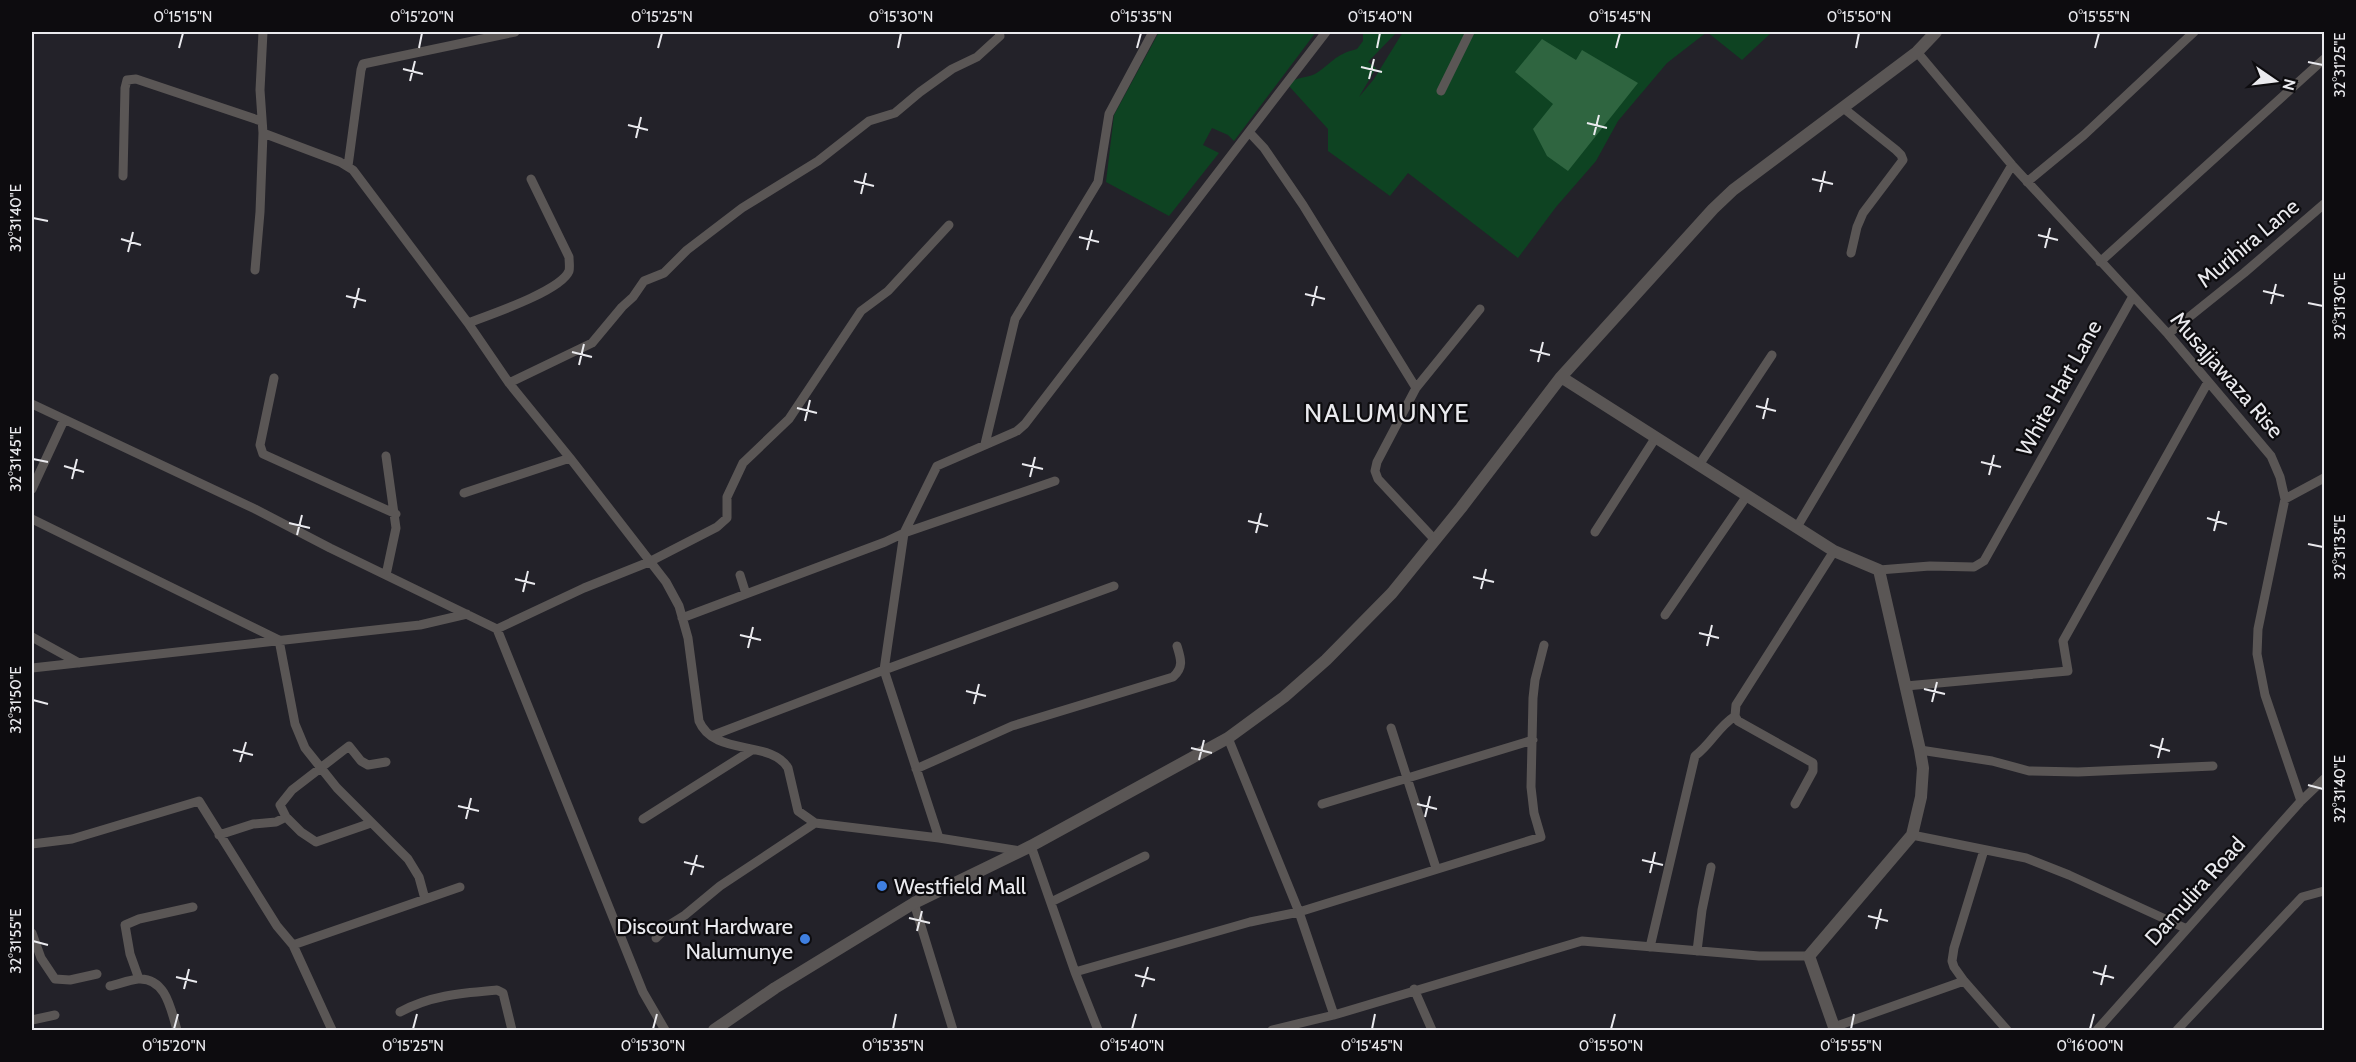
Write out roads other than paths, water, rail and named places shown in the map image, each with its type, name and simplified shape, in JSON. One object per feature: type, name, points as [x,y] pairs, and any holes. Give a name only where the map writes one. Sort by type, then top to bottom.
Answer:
[{"type":"street","points":[[255,270],[263,133],[260,90],[262,32]]},
{"type":"street","points":[[348,166],[363,64],[515,32]]},
{"type":"street","points":[[508,383],[592,343],[633,297],[644,281],[664,273],[687,250],[742,208],[818,161],[869,121],[895,113],[952,69],[977,57],[1000,36],[999,32]]},
{"type":"street","points":[[985,444],[1016,319],[1098,182],[1109,114],[1153,32]]},
{"type":"street","points":[[939,838],[884,670],[904,532],[937,466],[1017,431],[1025,424],[1326,32]]},
{"type":"street","points":[[1441,91],[1470,32]]},
{"type":"street","points":[[714,1030],[775,988],[914,903],[1026,848],[1228,738],[1284,697],[1326,660],[1392,592],[1561,377],[1713,209],[1732,190],[1917,52],[1936,32]]},
{"type":"street","points":[[2027,182],[2084,135],[2194,32]]},
{"type":"street","name":"Musajjawaza Rise","points":[[1917,52],[2012,165],[2132,298],[2168,334],[2271,456],[2280,477],[2285,499],[2258,629],[2257,654],[2265,695],[2301,801]]},
{"type":"street","points":[[2100,262],[2325,59]]},
{"type":"street","points":[[123,176],[127,80],[136,79],[261,122]]},
{"type":"street","points":[[1842,107],[1896,150],[1903,160],[1863,213],[1851,253]]},
{"type":"street","points":[[1249,132],[1264,148],[1304,205],[1416,388]]},
{"type":"street","points":[[263,133],[348,166],[468,323],[508,383],[570,458],[650,562],[674,595],[682,618],[702,728],[711,736],[736,747],[778,757],[784,762],[788,768],[798,811],[815,823],[1026,848]]},
{"type":"street","points":[[1797,527],[2012,165]]},
{"type":"street","points":[[468,323],[517,304],[553,286],[565,278],[570,269],[569,256],[531,179]]},
{"type":"street","name":"Murihira Lane","points":[[2168,334],[2325,204]]},
{"type":"street","points":[[497,629],[584,588],[650,562],[717,527],[727,518],[727,497],[743,463],[789,419],[861,311],[888,291],[949,225]]},
{"type":"street","name":"White Hart Lane","points":[[1879,570],[1930,566],[1974,567],[1984,561],[2132,298]]},
{"type":"street","points":[[1435,540],[1378,479],[1375,471],[1377,462],[1416,388],[1480,309]]},
{"type":"street","points":[[1699,465],[1772,355]]},
{"type":"street","points":[[1272,1030],[1582,941],[1759,956],[1809,956],[1912,835],[1921,797],[1923,768],[1879,570],[1834,551],[1561,377]]},
{"type":"street","points":[[274,378],[260,445],[263,454],[396,514]]},
{"type":"street","points":[[1906,686],[2068,671],[2063,641],[2208,382]]},
{"type":"street","points":[[32,404],[255,509],[497,629],[643,992],[664,1030]]},
{"type":"street","points":[[32,489],[64,420]]},
{"type":"street","points":[[1595,532],[1656,437]]},
{"type":"street","points":[[386,456],[396,514],[396,534],[386,575]]},
{"type":"street","points":[[464,493],[570,458]]},
{"type":"street","points":[[2285,499],[2325,478]]},
{"type":"street","points":[[682,618],[885,542],[904,532],[1055,481]]},
{"type":"street","points":[[1665,615],[1746,497]]},
{"type":"street","points":[[32,519],[279,640]]},
{"type":"street","points":[[1795,804],[1813,771],[1813,763],[1738,721],[1735,716],[1736,705],[1834,551]]},
{"type":"street","points":[[740,574],[746,594]]},
{"type":"street","points":[[711,736],[1114,586]]},
{"type":"street","points":[[32,668],[420,625],[467,614]]},
{"type":"street","points":[[32,637],[79,663]]},
{"type":"street","points":[[279,640],[295,724],[305,748],[371,823],[408,859],[419,877],[425,899]]},
{"type":"street","points":[[1075,972],[1250,922],[1299,912],[1541,837],[1532,798],[1533,740],[1535,680],[1545,645]]},
{"type":"street","points":[[916,769],[1012,726],[1173,677],[1179,672],[1182,662],[1177,646]]},
{"type":"street","points":[[1650,947],[1695,756],[1707,747],[1720,726],[1735,716]]},
{"type":"street","points":[[1391,728],[1436,868]]},
{"type":"street","points":[[1228,738],[1299,912],[1334,1014]]},
{"type":"street","points":[[1322,804],[1408,776],[1533,740]]},
{"type":"street","points":[[371,823],[316,842],[301,832],[286,817],[280,806],[292,790],[348,746],[361,761],[368,765],[386,762]]},
{"type":"street","points":[[643,819],[752,750]]},
{"type":"street","points":[[1920,750],[1992,761],[2029,771],[2078,772],[2213,766]]},
{"type":"street","name":"Damulira Road","points":[[2097,1030],[2301,801],[2325,779]]},
{"type":"street","points":[[32,844],[72,838],[199,801],[277,926],[293,945],[332,1030]]},
{"type":"street","points":[[220,834],[253,824],[276,822],[286,817]]},
{"type":"street","points":[[656,938],[669,925],[720,886],[815,823]]},
{"type":"street","points":[[1912,835],[2026,858],[2187,929]]},
{"type":"street","points":[[1026,848],[1051,902],[1098,1030]]},
{"type":"street","points":[[1984,850],[1952,956],[1954,967],[1964,981],[2007,1030]]},
{"type":"street","points":[[1051,902],[1145,856]]},
{"type":"street","points":[[1697,951],[1702,910],[1712,867]]},
{"type":"street","points":[[293,945],[460,887]]},
{"type":"street","points":[[2177,1030],[2302,897],[2325,891]]},
{"type":"street","points":[[914,903],[951,1030]]},
{"type":"street","points":[[139,979],[130,954],[126,925],[139,919],[193,908]]},
{"type":"street","points":[[32,933],[41,958],[55,979],[70,980],[97,974]]},
{"type":"street","points":[[1809,956],[1834,1029],[1964,981]]},
{"type":"street","points":[[110,986],[139,979],[156,984],[167,996],[177,1030]]},
{"type":"street","points":[[1414,989],[1432,1030]]},
{"type":"street","points":[[400,1012],[418,1002],[447,995],[497,990],[503,993],[512,1030]]},
{"type":"street","points":[[32,1020],[55,1015]]},
{"type":"place","name":"Westfield Mall","points":[[882,886]]},
{"type":"place","name":"Discount Hardware Nalumunye","points":[[805,939]]},
{"type":"district","name":"NALUMUNYE","points":[[1387,413]]}]
